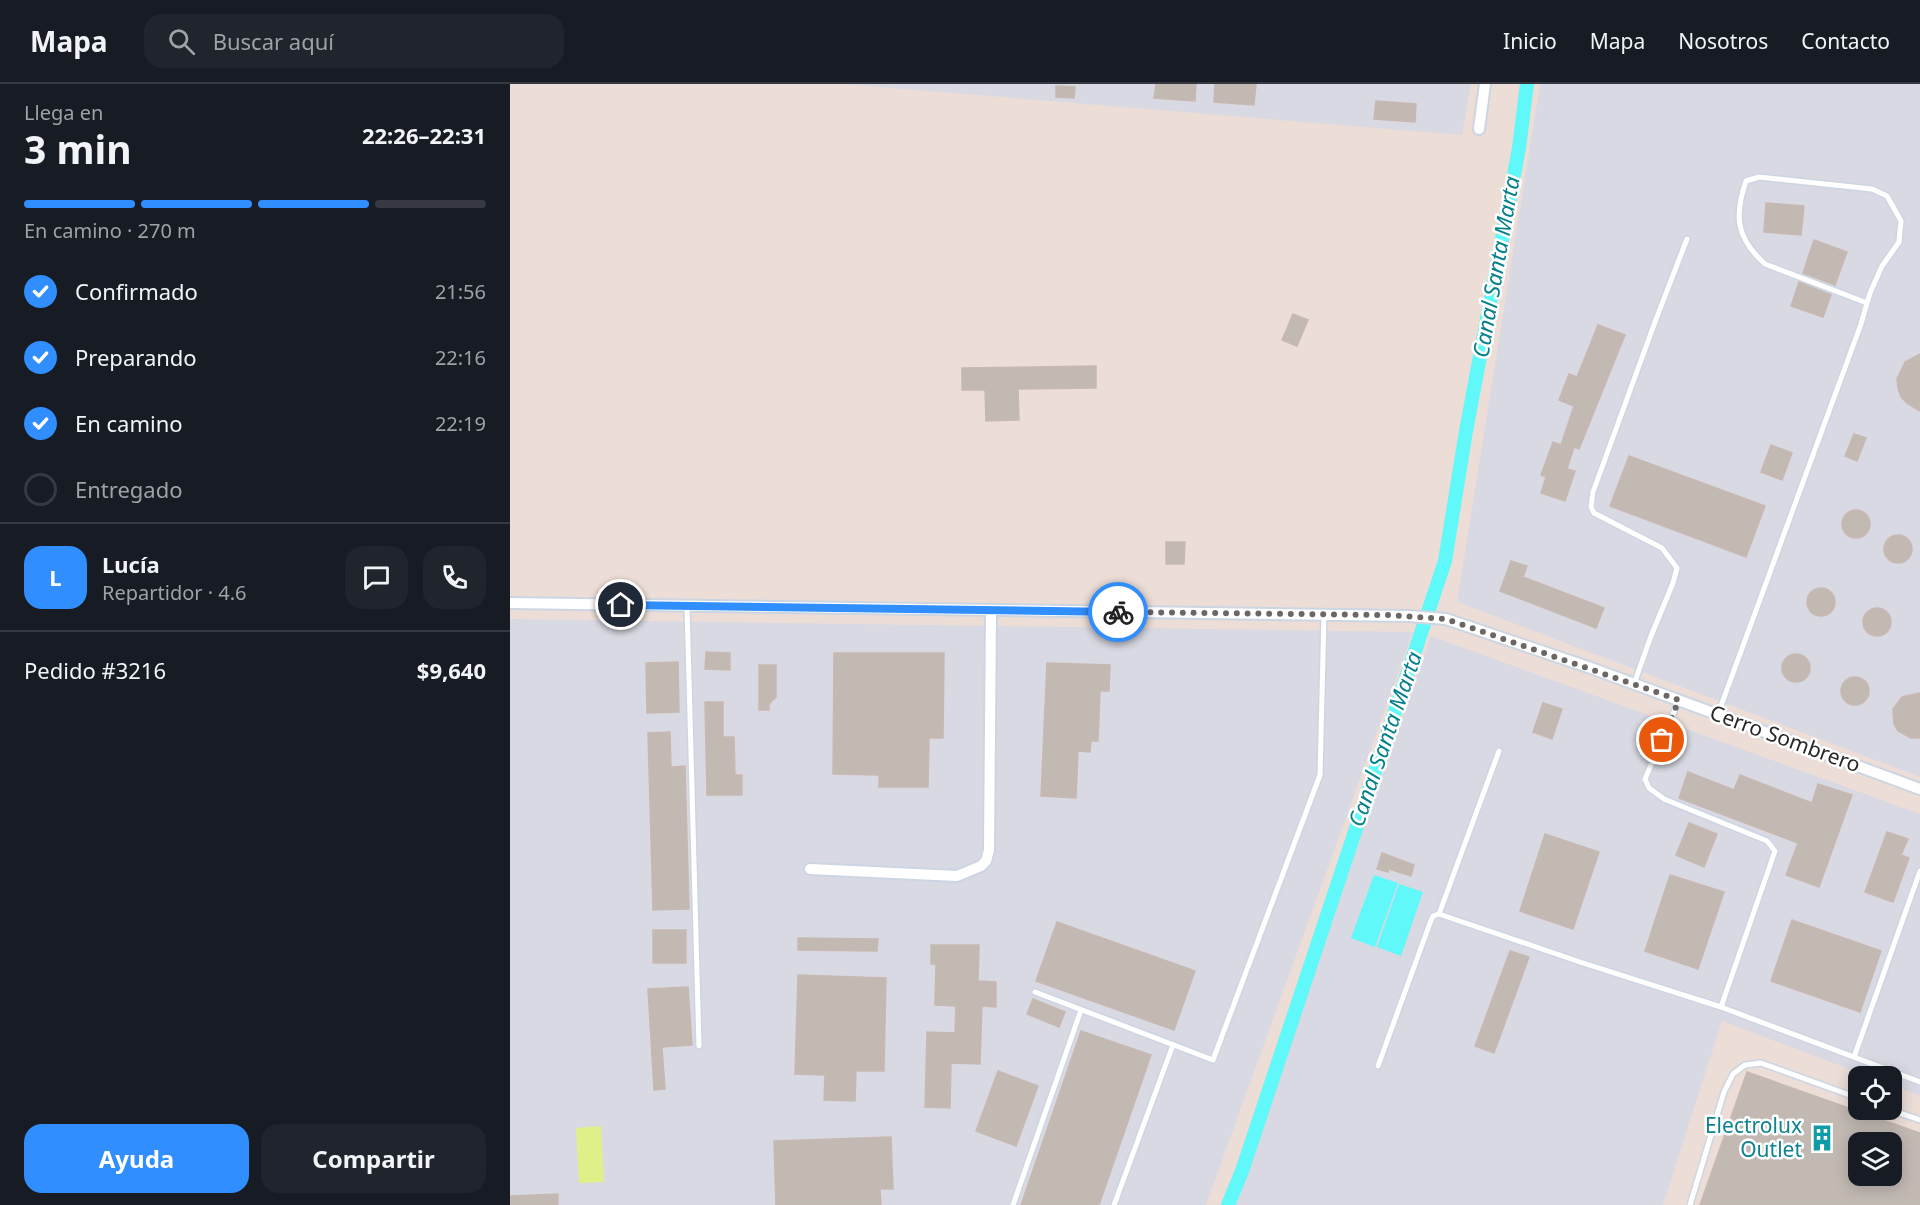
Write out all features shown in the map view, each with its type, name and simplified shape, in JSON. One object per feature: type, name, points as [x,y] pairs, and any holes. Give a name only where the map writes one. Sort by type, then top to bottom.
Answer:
[{"type":"street","points":[[1479,129],[1485,84]]},
{"type":"street","name":"Cerro Sombrero","points":[[510,603],[1416,616],[1446,619],[1635,684],[1920,789]]},
{"type":"street","points":[[810,869],[957,876],[981,866],[986,861],[989,850],[991,610]]},
{"type":"lane","points":[[1718,714],[1867,303],[1882,266],[1899,242],[1901,221],[1887,196],[1872,189],[1759,177],[1746,181],[1739,202],[1740,229],[1746,245],[1754,254],[1765,264],[1867,303]]},
{"type":"lane","points":[[1635,684],[1677,568],[1662,548],[1594,513],[1591,507],[1593,492],[1654,322],[1687,239]]},
{"type":"lane","points":[[687,606],[699,1046]]},
{"type":"lane","points":[[1035,992],[1213,1060],[1320,775],[1324,615]]},
{"type":"lane","points":[[1679,700],[1645,779],[1649,788],[1664,799],[1767,841],[1775,851],[1720,1006]]},
{"type":"lane","points":[[1439,914],[1499,751]]},
{"type":"lane","points":[[1854,1057],[1920,871]]},
{"type":"lane","points":[[1378,1066],[1430,923],[1433,916],[1439,914],[1720,1006],[1920,1082]]},
{"type":"lane","points":[[1013,1205],[1081,1010]]},
{"type":"lane","points":[[1114,1205],[1173,1045]]},
{"type":"lane","points":[[1690,1205],[1724,1092],[1733,1074],[1745,1065],[1761,1063],[1848,1094]]},
{"type":"lane","points":[[1902,1114],[1920,1120]]},
{"type":"shaded area","points":[[844,84],[1471,84],[1462,135]]},
{"type":"shaded area","points":[[1540,84],[1920,84],[1920,777],[1457,602]]},
{"type":"shaded area","points":[[510,619],[1413,632],[1206,1205],[510,1205]]},
{"type":"shaded area","points":[[1431,636],[1920,814],[1920,1096],[1902,1089],[1902,1066],[1848,1066],[1848,1069],[1722,1021],[1663,1205],[1231,1205]]},
{"type":"green space","points":[[601,1126],[604,1182],[579,1183],[576,1128]]},
{"type":"water","points":[[1374,875],[1398,883],[1375,947],[1351,938]]},
{"type":"water","points":[[1399,884],[1423,892],[1401,956],[1377,947]]},
{"type":"building","points":[[1156,84],[1196,84],[1195,101],[1154,98]]},
{"type":"building","points":[[1215,84],[1256,84],[1254,105],[1214,102]]},
{"type":"building","points":[[1056,86],[1075,87],[1074,98],[1056,97]]},
{"type":"building","points":[[1376,101],[1416,104],[1415,122],[1374,119]]},
{"type":"building","points":[[1766,203],[1804,206],[1801,235],[1764,232]]},
{"type":"building","points":[[1814,240],[1847,252],[1835,285],[1803,273]]},
{"type":"building","points":[[1799,282],[1831,295],[1823,317],[1791,306]]},
{"type":"building","points":[[1293,314],[1308,320],[1297,346],[1282,340]]},
{"type":"building","points":[[1598,325],[1625,335],[1579,449],[1574,447],[1567,469],[1575,471],[1565,501],[1541,493],[1546,477],[1541,475],[1553,442],[1561,445],[1574,406],[1559,400],[1569,374],[1577,377]]},
{"type":"building","points":[[1920,354],[1920,411],[1901,397],[1897,379],[1905,362]]},
{"type":"building","points":[[1096,366],[1096,388],[1018,389],[1019,420],[986,421],[985,390],[962,390],[962,368]]},
{"type":"building","points":[[1854,434],[1866,438],[1857,461],[1845,456]]},
{"type":"building","points":[[1771,445],[1792,453],[1782,480],[1761,472]]},
{"type":"building","points":[[1629,456],[1765,506],[1746,557],[1610,506]]},
{"type":"building","points":[[1856,510],[1866,514],[1870,524],[1866,534],[1856,538],[1846,534],[1842,524],[1846,514]]},
{"type":"building","points":[[1898,535],[1908,539],[1912,549],[1908,559],[1898,563],[1888,559],[1884,549],[1888,539]]},
{"type":"building","points":[[1166,542],[1185,542],[1184,564],[1166,564]]},
{"type":"building","points":[[1511,561],[1527,566],[1523,577],[1604,608],[1596,628],[1500,591]]},
{"type":"building","points":[[1821,588],[1831,592],[1835,602],[1831,612],[1821,616],[1811,612],[1807,602],[1811,592]]},
{"type":"building","points":[[1877,608],[1887,612],[1891,622],[1887,632],[1877,636],[1867,632],[1863,622],[1867,612]]},
{"type":"building","points":[[706,652],[730,653],[730,670],[705,669]]},
{"type":"building","points":[[834,653],[944,653],[943,738],[929,738],[928,787],[879,787],[879,775],[833,774]]},
{"type":"building","points":[[1796,654],[1806,658],[1810,668],[1806,678],[1796,682],[1786,678],[1782,668],[1786,658]]},
{"type":"building","points":[[678,662],[679,712],[647,713],[646,663]]},
{"type":"building","points":[[1047,663],[1110,665],[1109,691],[1100,691],[1098,741],[1091,741],[1090,752],[1078,751],[1076,798],[1041,796]]},
{"type":"building","points":[[759,665],[776,665],[776,697],[769,704],[769,710],[759,710]]},
{"type":"building","points":[[1855,677],[1865,681],[1869,691],[1865,701],[1855,705],[1845,701],[1841,691],[1845,681]]},
{"type":"building","points":[[1920,693],[1920,738],[1911,738],[1898,731],[1894,724],[1893,709],[1902,697]]},
{"type":"building","points":[[705,702],[723,702],[723,737],[734,737],[735,775],[742,775],[742,795],[707,795]]},
{"type":"building","points":[[1543,703],[1562,709],[1552,739],[1533,732]]},
{"type":"building","points":[[670,732],[671,767],[685,766],[689,909],[653,910],[648,733]]},
{"type":"building","points":[[1688,772],[1734,790],[1740,775],[1812,803],[1818,784],[1852,795],[1819,887],[1786,875],[1798,843],[1679,798]]},
{"type":"building","points":[[1689,823],[1717,834],[1704,867],[1676,855]]},
{"type":"building","points":[[1887,832],[1908,839],[1901,855],[1909,858],[1893,902],[1865,892]]},
{"type":"building","points":[[1545,834],[1599,852],[1573,929],[1520,911]]},
{"type":"building","points":[[1382,853],[1414,865],[1411,876],[1389,869],[1388,872],[1377,869]]},
{"type":"building","points":[[1670,875],[1724,892],[1698,969],[1645,951]]},
{"type":"building","points":[[1792,920],[1881,951],[1860,1012],[1771,981]]},
{"type":"building","points":[[1057,922],[1195,971],[1174,1030],[1036,981]]},
{"type":"building","points":[[653,930],[686,930],[686,963],[653,963]]},
{"type":"building","points":[[798,938],[878,939],[877,951],[798,950]]},
{"type":"building","points":[[931,945],[979,945],[978,981],[996,982],[996,1007],[982,1006],[980,1064],[951,1063],[950,1108],[925,1107],[927,1032],[955,1033],[956,1006],[935,1005],[936,964],[931,964]]},
{"type":"building","points":[[1510,951],[1529,957],[1494,1053],[1475,1046]]},
{"type":"building","points":[[798,975],[886,978],[884,1071],[856,1071],[855,1101],[824,1100],[825,1075],[795,1074]]},
{"type":"building","points":[[688,987],[692,1045],[662,1047],[665,1089],[654,1090],[648,989]]},
{"type":"building","points":[[1033,999],[1065,1012],[1059,1027],[1027,1014]]},
{"type":"building","points":[[1081,1031],[1151,1055],[1099,1205],[1021,1205]]},
{"type":"building","points":[[998,1071],[1038,1086],[1016,1146],[976,1131]]},
{"type":"building","name":"Electrolux Outlet","points":[[1747,1072],[1848,1108],[1848,1120],[1883,1120],[1920,1133],[1920,1205],[1700,1205]]},
{"type":"building","points":[[891,1137],[893,1189],[880,1189],[881,1205],[776,1205],[774,1141]]},
{"type":"building","points":[[558,1194],[558,1205],[510,1205],[510,1196]]},
{"type":"waterway","name":"Canal Santa Marta","points":[[1228,1205],[1242,1171],[1445,561],[1466,431],[1519,148],[1527,84]]},
{"type":"way so far","points":[[1118,612],[1388,615],[1446,619],[1679,700],[1662,740]]},
{"type":"place","name":"Electrolux Outlet","points":[[1822,1138]]},
{"type":"route","points":[[621,605],[1118,612]]}]
